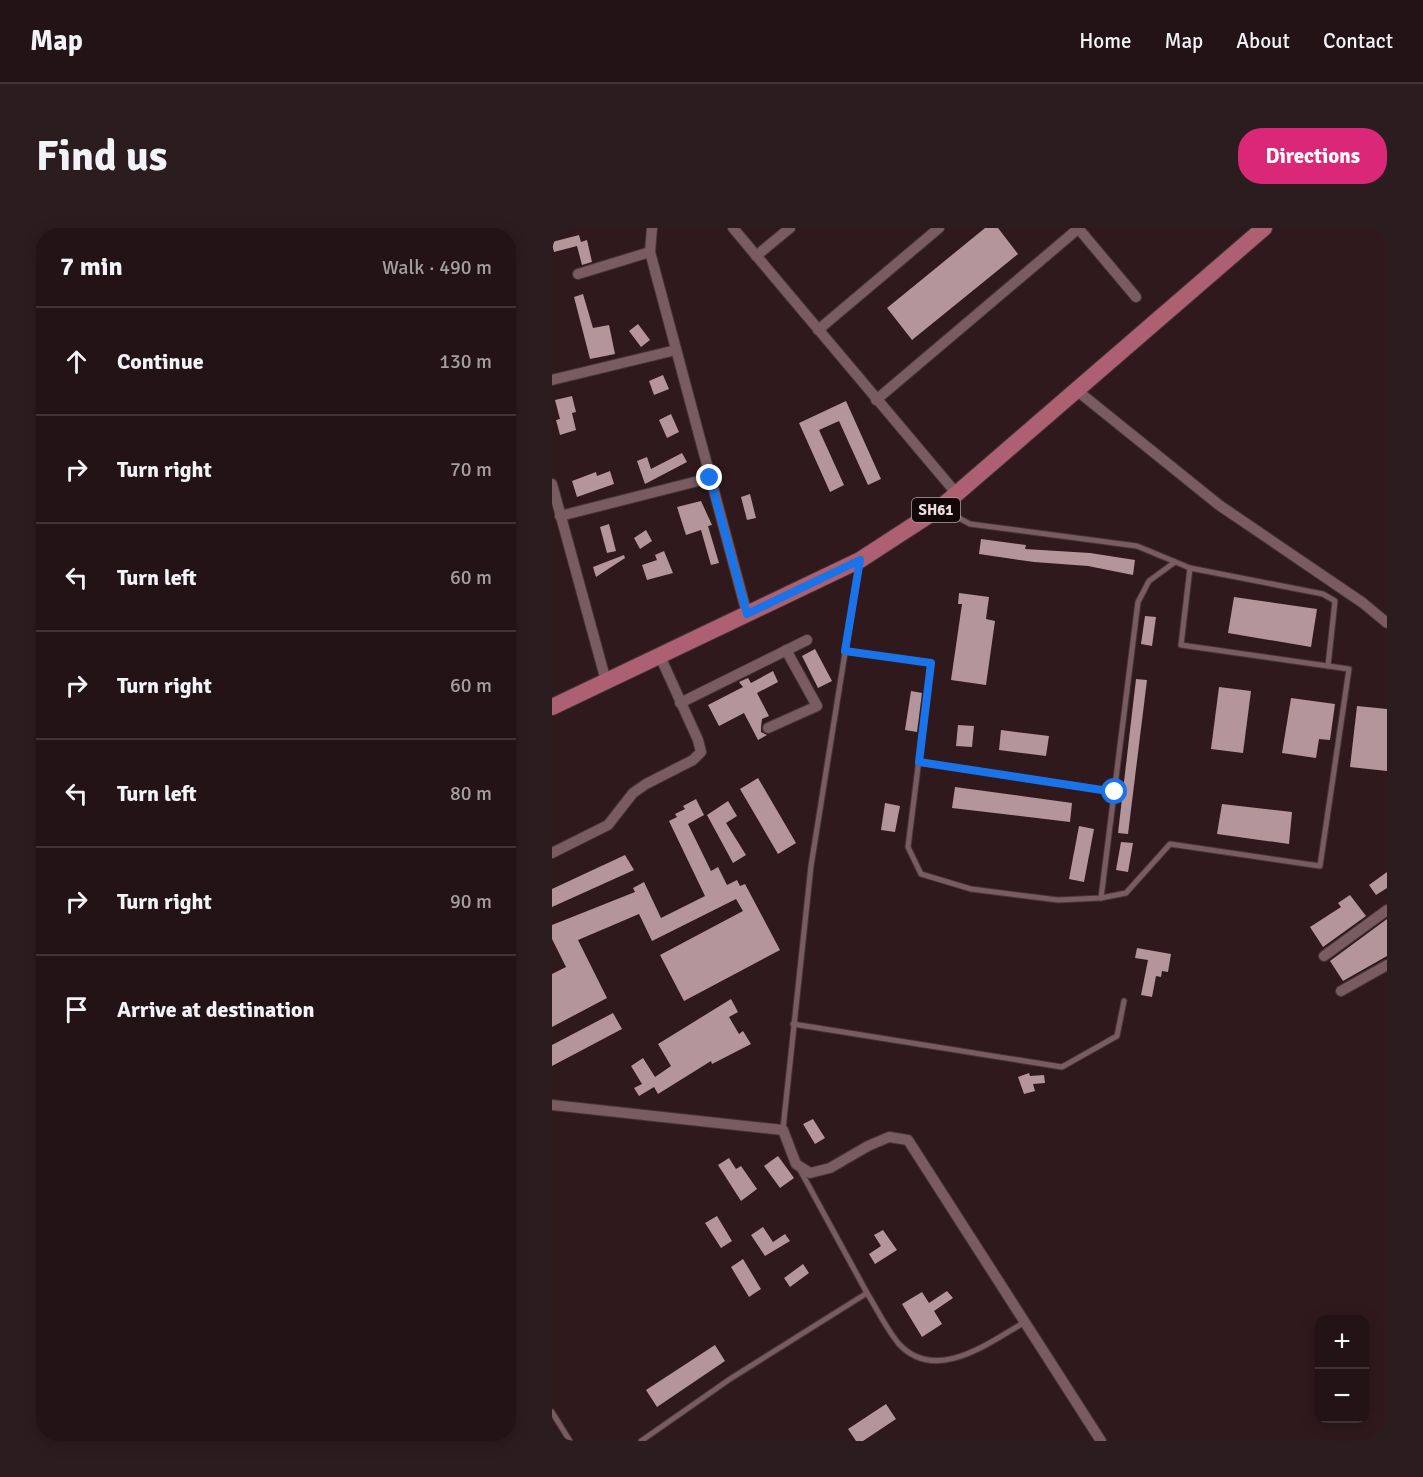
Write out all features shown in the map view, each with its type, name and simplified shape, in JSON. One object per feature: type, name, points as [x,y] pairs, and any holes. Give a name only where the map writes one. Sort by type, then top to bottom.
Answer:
[{"type":"main road","name":"SH61","points":[[552,707],[860,560],[940,508],[1264,228]]},
{"type":"street","points":[[652,228],[651,252],[747,614]]},
{"type":"street","points":[[732,228],[956,493]]},
{"type":"street","points":[[756,256],[790,228]]},
{"type":"street","points":[[818,330],[939,228]]},
{"type":"street","points":[[876,400],[1078,228],[1136,297]]},
{"type":"street","points":[[578,274],[651,252]]},
{"type":"street","points":[[552,380],[676,350]]},
{"type":"street","points":[[1075,389],[1219,505],[1363,603],[1387,623]]},
{"type":"street","points":[[560,516],[710,478]]},
{"type":"street","points":[[552,484],[606,681]]},
{"type":"street","points":[[680,703],[807,640]]},
{"type":"street","points":[[768,728],[817,706],[786,650]]},
{"type":"street","points":[[552,853],[608,825],[633,793],[698,756],[700,747],[659,654]]},
{"type":"street","points":[[1324,956],[1387,910]]},
{"type":"street","points":[[1341,991],[1387,965]]},
{"type":"street","points":[[552,1105],[783,1130],[796,1164],[810,1173],[830,1167],[889,1137],[908,1140],[1101,1441]]},
{"type":"lane","points":[[940,508],[970,524],[1137,546],[1190,568],[1323,594],[1335,600],[1328,666]]},
{"type":"lane","points":[[783,1130],[811,866],[860,560]]},
{"type":"lane","points":[[1101,898],[1138,602],[1149,581],[1175,562]]},
{"type":"lane","points":[[845,651],[931,663],[908,847],[921,874],[971,889],[1058,900],[1101,898],[1126,893],[1170,844],[1320,866],[1349,669],[1181,645],[1190,568]]},
{"type":"lane","points":[[919,762],[1115,792]]},
{"type":"lane","points":[[793,1024],[1062,1067],[1117,1036],[1125,1001]]},
{"type":"lane","points":[[796,1164],[867,1293],[899,1344],[913,1355],[933,1361],[960,1358],[1025,1322]]},
{"type":"lane","points":[[641,1441],[730,1379],[867,1293]]},
{"type":"lane","points":[[552,1412],[570,1441]]},
{"type":"building","points":[[985,228],[998,228],[1018,254],[912,340],[887,308]]},
{"type":"building","points":[[579,235],[581,242],[587,240],[592,262],[582,265],[577,246],[554,252],[552,242]]},
{"type":"building","points":[[583,294],[593,328],[609,325],[615,354],[590,359],[574,297]]},
{"type":"building","points":[[638,324],[650,340],[641,347],[629,331]]},
{"type":"building","points":[[663,375],[669,389],[654,395],[649,381]]},
{"type":"building","points":[[572,396],[576,412],[572,413],[576,430],[560,435],[556,420],[560,419],[555,400]]},
{"type":"building","points":[[846,401],[881,479],[868,485],[839,421],[819,430],[844,485],[830,492],[799,423]]},
{"type":"building","points":[[671,414],[679,432],[667,438],[659,420]]},
{"type":"building","points":[[682,453],[687,462],[645,484],[637,461],[647,457],[651,469]]},
{"type":"building","points":[[610,471],[614,484],[577,497],[572,481],[596,472],[597,476]]},
{"type":"building","points":[[750,494],[756,518],[747,520],[741,497]]},
{"type":"building","points":[[701,501],[712,525],[708,526],[719,563],[711,565],[701,530],[686,535],[677,507]]},
{"type":"building","points":[[609,524],[616,551],[607,553],[600,527]]},
{"type":"building","points":[[646,530],[652,541],[640,549],[634,538]]},
{"type":"building","points":[[981,539],[1026,545],[1025,549],[1090,553],[1135,560],[1133,575],[1088,566],[1034,562],[979,554]]},
{"type":"building","points":[[664,551],[673,573],[647,580],[642,565],[657,560],[655,555]]},
{"type":"building","points":[[624,555],[625,558],[596,577],[593,567]]},
{"type":"building","points":[[959,593],[989,597],[986,619],[995,621],[986,685],[951,680],[962,604],[958,604]]},
{"type":"building","points":[[1234,597],[1317,609],[1311,647],[1228,633]]},
{"type":"building","points":[[1145,616],[1156,617],[1152,646],[1141,644]]},
{"type":"building","points":[[815,649],[832,681],[818,688],[802,656]]},
{"type":"building","points":[[773,671],[778,682],[757,693],[769,716],[762,719],[761,727],[761,732],[767,735],[758,740],[744,713],[719,726],[708,705],[743,687],[739,682],[748,678],[751,683]]},
{"type":"building","points":[[1136,679],[1147,680],[1128,834],[1118,833]]},
{"type":"building","points":[[1219,687],[1251,691],[1243,753],[1211,749]]},
{"type":"building","points":[[911,691],[922,693],[917,732],[905,730]]},
{"type":"building","points":[[1291,698],[1335,704],[1330,740],[1319,739],[1316,758],[1282,753]]},
{"type":"building","points":[[1357,706],[1387,709],[1387,771],[1350,767]]},
{"type":"building","points":[[958,725],[974,726],[972,747],[956,746]]},
{"type":"building","points":[[1001,730],[1049,736],[1046,756],[999,750]]},
{"type":"building","points":[[758,778],[796,843],[778,854],[740,789]]},
{"type":"building","points":[[955,787],[1072,803],[1070,822],[952,808]]},
{"type":"building","points":[[696,799],[704,815],[688,824],[711,871],[718,867],[727,885],[737,880],[740,886],[745,884],[780,950],[684,1001],[660,955],[743,911],[736,899],[652,941],[639,914],[578,940],[607,998],[552,1027],[552,974],[566,967],[552,939],[552,925],[635,892],[633,888],[644,882],[661,918],[705,896],[669,821],[677,817],[675,814],[685,809],[683,806]]},
{"type":"building","points":[[728,801],[737,816],[726,823],[746,855],[733,863],[707,815]]},
{"type":"building","points":[[885,803],[900,806],[895,832],[881,830]]},
{"type":"building","points":[[1222,804],[1292,812],[1289,844],[1217,834]]},
{"type":"building","points":[[1079,826],[1094,829],[1084,882],[1069,879]]},
{"type":"building","points":[[1121,842],[1133,843],[1128,872],[1116,870]]},
{"type":"building","points":[[625,855],[634,870],[552,907],[552,889]]},
{"type":"building","points":[[1387,872],[1387,888],[1376,895],[1369,885]]},
{"type":"building","points":[[1350,895],[1366,916],[1323,947],[1310,927],[1341,907],[1338,903]]},
{"type":"building","points":[[1387,919],[1387,956],[1343,981],[1330,961]]},
{"type":"building","points":[[1137,948],[1171,954],[1168,972],[1162,971],[1161,977],[1156,976],[1152,997],[1141,995],[1148,960],[1135,958]]},
{"type":"building","points":[[731,999],[738,1012],[729,1017],[739,1034],[743,1031],[751,1044],[712,1064],[711,1061],[658,1094],[654,1087],[639,1096],[634,1088],[642,1084],[631,1066],[643,1058],[655,1077],[671,1066],[658,1044]]},
{"type":"building","points":[[613,1013],[622,1029],[552,1066],[552,1045]]},
{"type":"building","points":[[1029,1073],[1030,1076],[1044,1075],[1045,1083],[1033,1084],[1035,1091],[1024,1094],[1018,1077]]},
{"type":"building","points":[[813,1119],[825,1138],[815,1144],[803,1124]]},
{"type":"building","points":[[778,1156],[794,1178],[780,1188],[764,1166]]},
{"type":"building","points":[[729,1158],[736,1169],[741,1166],[757,1189],[741,1201],[718,1165]]},
{"type":"building","points":[[717,1216],[732,1241],[721,1248],[705,1223]]},
{"type":"building","points":[[763,1227],[773,1242],[785,1234],[790,1241],[765,1256],[751,1235]]},
{"type":"building","points":[[883,1230],[897,1250],[875,1264],[869,1254],[881,1246],[874,1235]]},
{"type":"building","points":[[743,1259],[761,1289],[749,1297],[731,1267]]},
{"type":"building","points":[[803,1264],[809,1273],[790,1287],[784,1278]]},
{"type":"building","points":[[947,1291],[953,1298],[934,1311],[942,1324],[922,1337],[902,1304],[922,1292],[929,1303]]},
{"type":"building","points":[[715,1345],[725,1361],[657,1407],[646,1390]]},
{"type":"building","points":[[886,1404],[896,1419],[863,1441],[856,1441],[848,1429]]},
{"type":"route","points":[[710,478],[747,614],[860,560],[845,651],[931,663],[919,762],[1115,792]]}]
